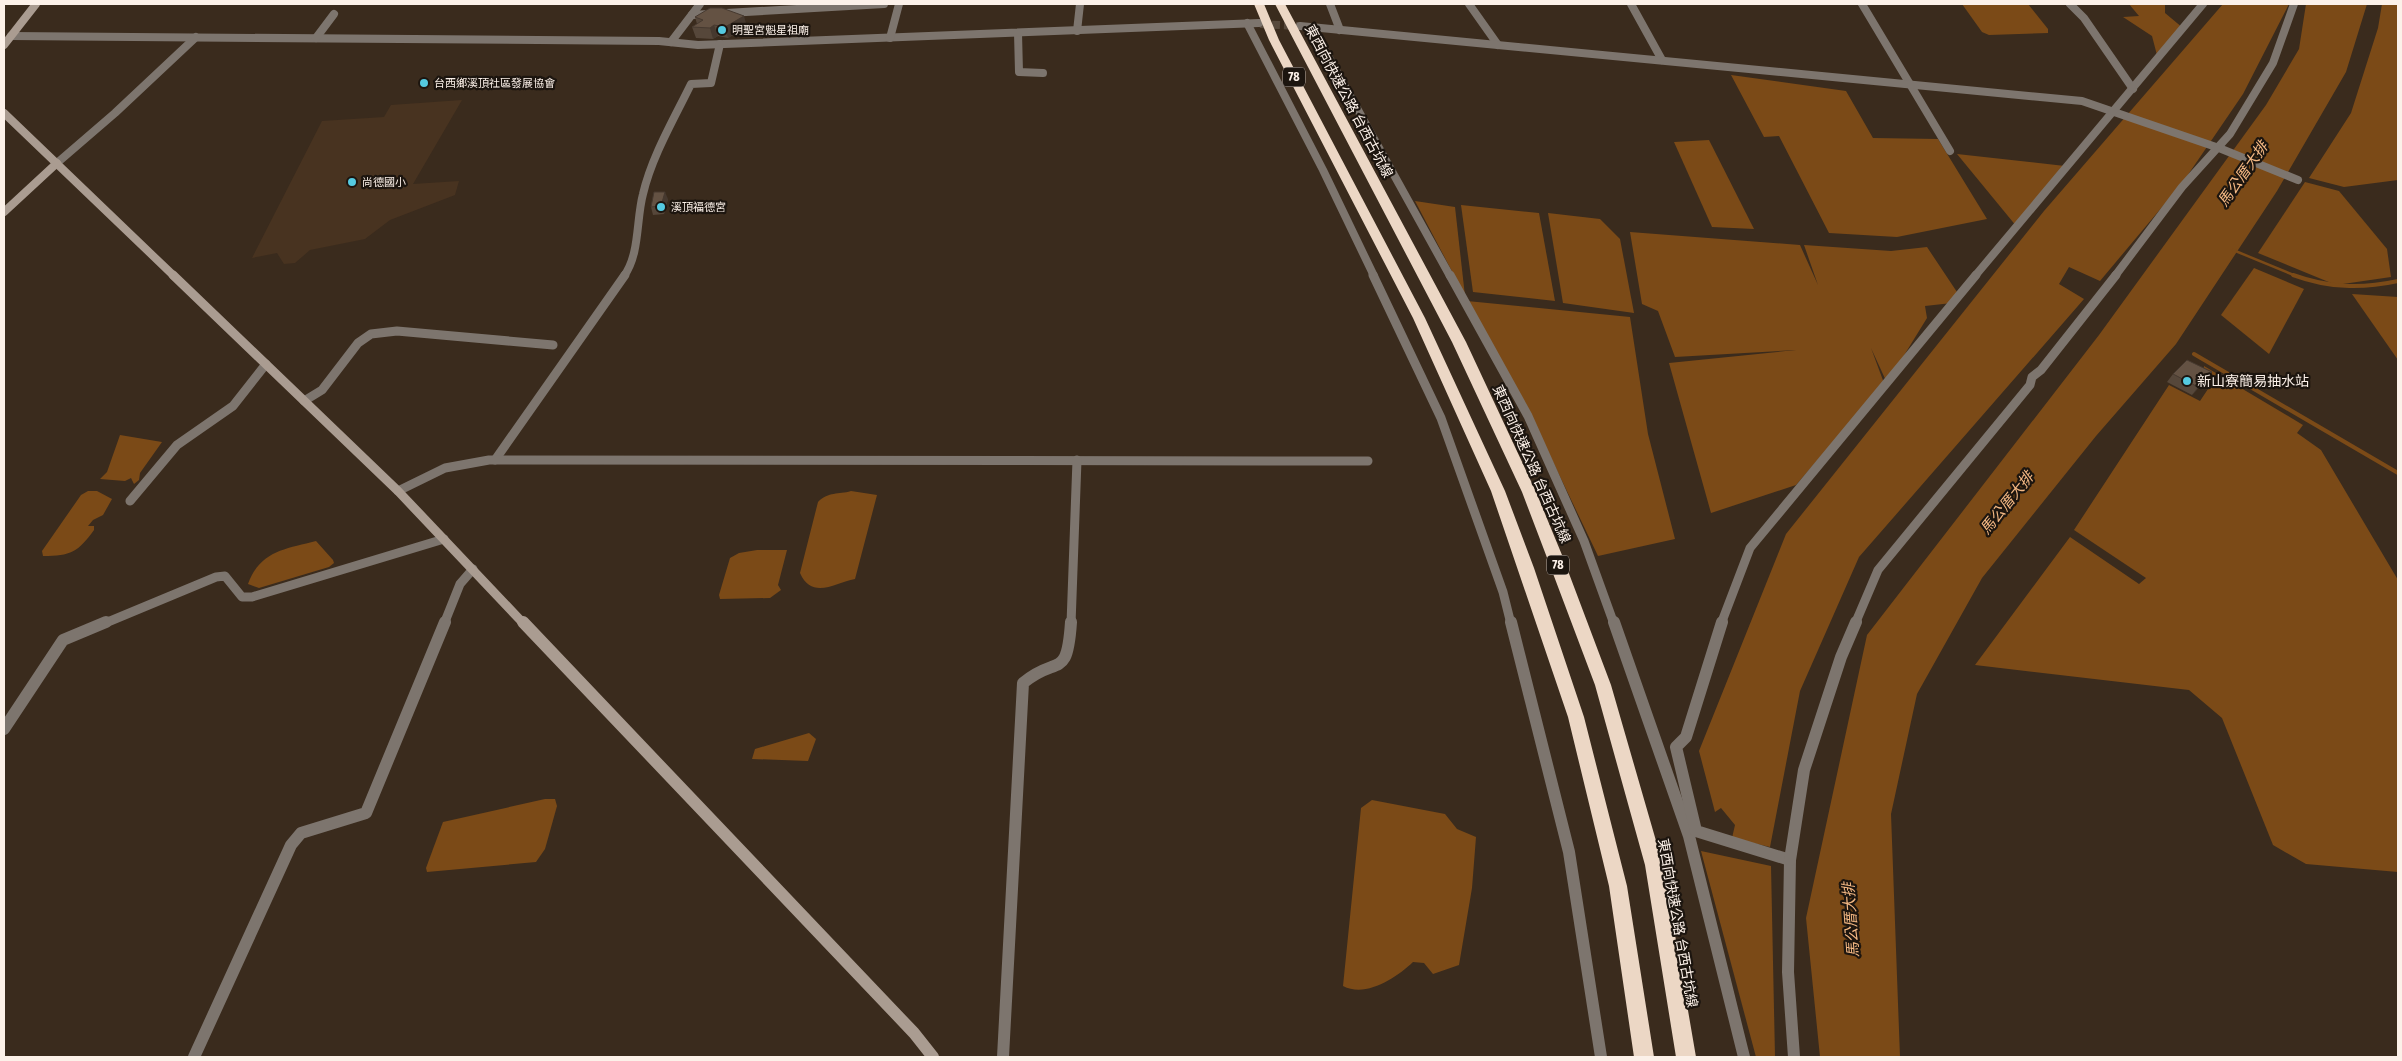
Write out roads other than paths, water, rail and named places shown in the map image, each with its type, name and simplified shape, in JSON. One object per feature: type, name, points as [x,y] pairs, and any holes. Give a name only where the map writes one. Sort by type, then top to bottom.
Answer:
[{"type":"highway","points":[[1255,4],[1274,40]]},
{"type":"highway","name":"78","points":[[1259,4],[1274,40],[1314,113],[1419,318],[1498,490],[1576,716],[1618,886],[1644,1057]]},
{"type":"highway","name":"東西向快速公路 台西古坑線","points":[[1280,4],[1298,31],[1334,108],[1424,274],[1487,399],[1529,492],[1603,685],[1654,865],[1686,1057]]},
{"type":"highway","points":[[1284,4],[1298,31]]},
{"type":"street","points":[[4,45],[36,4]]},
{"type":"street","points":[[672,42],[700,4]]},
{"type":"street","points":[[692,15],[884,4]]},
{"type":"street","points":[[890,38],[899,4]]},
{"type":"street","points":[[1077,31],[1080,4]]},
{"type":"street","points":[[1330,4],[1340,30]]},
{"type":"street","points":[[1469,4],[1498,45]]},
{"type":"street","points":[[1631,4],[1662,60]]},
{"type":"street","points":[[1862,4],[1913,85],[1950,151]]},
{"type":"street","points":[[2070,4],[2084,18],[2133,89]]},
{"type":"street","points":[[1790,860],[1696,831],[1676,747],[1686,737],[1725,612],[1750,548],[2112,110],[2133,89],[2203,4]]},
{"type":"street","points":[[1794,1057],[1788,972],[1790,860],[1804,770],[1840,657],[1878,570],[2030,385],[2032,377],[2041,370],[2070,335],[2182,187],[2219,148],[2273,63],[2294,4]]},
{"type":"street","points":[[316,38],[334,14]]},
{"type":"street","points":[[1247,23],[1323,170],[1441,418],[1503,592],[1569,852],[1601,1057]]},
{"type":"street","points":[[11,36],[672,42],[698,45],[1259,24]]},
{"type":"street","points":[[1298,31],[1312,27],[2082,101],[2219,148],[2298,180]]},
{"type":"street","points":[[1312,27],[1528,416],[1584,541],[1656,738],[1689,836],[1744,1057]]},
{"type":"street","points":[[1018,33],[1019,72],[1043,72]]},
{"type":"street","points":[[4,212],[57,162],[116,113],[196,37]]},
{"type":"street","points":[[495,460],[631,266],[643,193],[661,146],[691,84],[711,83],[720,44]]},
{"type":"street","points":[[4,113],[398,491],[914,1033],[933,1057]]},
{"type":"street","points":[[304,401],[322,390],[358,343],[371,334],[397,331],[553,345]]},
{"type":"street","points":[[130,500],[177,445],[212,418],[233,406],[266,364]]},
{"type":"street","points":[[398,491],[446,468],[495,460],[1368,461]]},
{"type":"street","points":[[1003,1057],[1022,683],[1029,675],[1058,666],[1065,660],[1069,646],[1075,580],[1077,460]]},
{"type":"street","points":[[4,729],[53,652],[63,640],[216,577],[225,576],[242,597],[252,597],[444,539]]},
{"type":"street","points":[[194,1057],[291,845],[301,833],[366,813],[460,584],[473,569]]},
{"type":"water","points":[[1962,4],[2028,4],[2048,29],[2048,33],[1989,35],[1982,32]]},
{"type":"water","points":[[2129,4],[2165,4],[2165,13],[2183,28],[2158,59],[2152,36],[2123,17],[2139,16]]},
{"type":"water","points":[[2223,4],[2289,4],[2243,94],[2183,182],[2100,281],[2069,267],[2059,284],[2084,299],[1859,557],[1800,691],[1770,847],[1732,838],[1735,825],[1721,808],[1715,812],[1699,751],[1786,534],[2044,211]]},
{"type":"water","name":"馬公厝大排","points":[[2306,4],[2367,4],[2346,72],[2277,191],[2176,344],[2096,436],[1982,578],[1917,694],[1891,814],[1900,1057],[1820,1057],[1806,918],[1867,635],[2099,335],[2266,105],[2299,49]]},
{"type":"water","points":[[2382,4],[2398,4],[2398,180],[2344,187],[2309,178],[2351,113],[2378,28]]},
{"type":"water","points":[[1731,75],[1846,91],[1873,138],[1938,139],[1987,219],[1897,237],[1829,233],[1779,136],[1764,137]]},
{"type":"water","points":[[1709,140],[1754,229],[1712,227],[1674,142]]},
{"type":"water","points":[[1957,154],[2065,166],[2017,227]]},
{"type":"water","points":[[2305,182],[2339,191],[2387,249],[2391,277],[2336,285],[2258,253]]},
{"type":"water","points":[[1415,201],[1455,207],[1465,296]]},
{"type":"water","points":[[1461,205],[1539,213],[1555,301],[1473,292]]},
{"type":"water","points":[[1548,213],[1600,219],[1620,239],[1634,313],[1563,303]]},
{"type":"water","points":[[1630,232],[1800,245],[1818,285],[1804,245],[1891,251],[1927,247],[1959,295],[1952,303],[1925,306],[1927,318],[1887,383],[1871,348],[1884,383],[1796,485],[1711,513],[1669,363],[1796,350],[1675,357],[1658,311],[1642,304]]},
{"type":"water","points":[[2254,268],[2304,289],[2269,354],[2221,315]]},
{"type":"water","points":[[2352,294],[2398,297],[2398,360]]},
{"type":"water","points":[[1467,301],[1630,317],[1648,434],[1675,539],[1598,556],[1532,418]]},
{"type":"water","points":[[2204,366],[2303,425],[2297,433],[2321,450],[2398,580],[2398,872],[2306,864],[2273,845],[2222,718],[2189,690],[1975,665],[2070,537],[2139,584],[2146,578],[2074,530],[2169,385],[2200,401],[2212,383],[2204,376]]},
{"type":"water","points":[[120,435],[162,442],[140,473],[139,480],[134,484],[131,478],[125,481],[100,479],[107,472]]},
{"type":"water","points":[[88,491],[97,491],[112,499],[103,515],[93,520],[88,526],[94,526],[94,530],[73,551],[61,555],[43,556],[42,551],[81,495]]},
{"type":"water","points":[[851,491],[877,495],[855,579],[824,588],[811,586],[800,573],[818,502],[826,496]]},
{"type":"water","points":[[316,541],[333,560],[334,563],[329,567],[259,588],[248,584],[259,564],[267,558],[284,549]]},
{"type":"water","points":[[757,550],[787,550],[778,585],[781,590],[770,598],[720,599],[719,595],[730,558],[739,553]]},
{"type":"water","points":[[809,733],[816,739],[808,761],[752,759],[755,749]]},
{"type":"water","points":[[545,799],[555,799],[557,806],[545,849],[536,862],[427,872],[426,868],[443,822]]},
{"type":"water","points":[[1372,800],[1445,814],[1457,829],[1476,837],[1472,888],[1459,965],[1433,974],[1424,963],[1413,962],[1389,980],[1361,990],[1343,986],[1361,808]]},
{"type":"water","points":[[1701,851],[1771,866],[1775,1057],[1756,1057]]},
{"type":"waterway","points":[[2233,250],[2295,276]]},
{"type":"waterway","points":[[2295,276],[2319,283],[2345,286],[2384,284],[2398,281]]},
{"type":"waterway","points":[[2194,354],[2398,473]]},
{"type":"tunnel","points":[[1260,24],[1298,26]]},
{"type":"place","name":"明聖宮魁星祖廟","points":[[722,30]]},
{"type":"place","name":"台西鄉溪頂社區發展協會","points":[[424,83]]},
{"type":"place","name":"尚德國小","points":[[352,182]]},
{"type":"place","name":"溪頂福德宮","points":[[661,207]]},
{"type":"place","name":"新山寮簡易抽水站","points":[[2187,381]]}]
